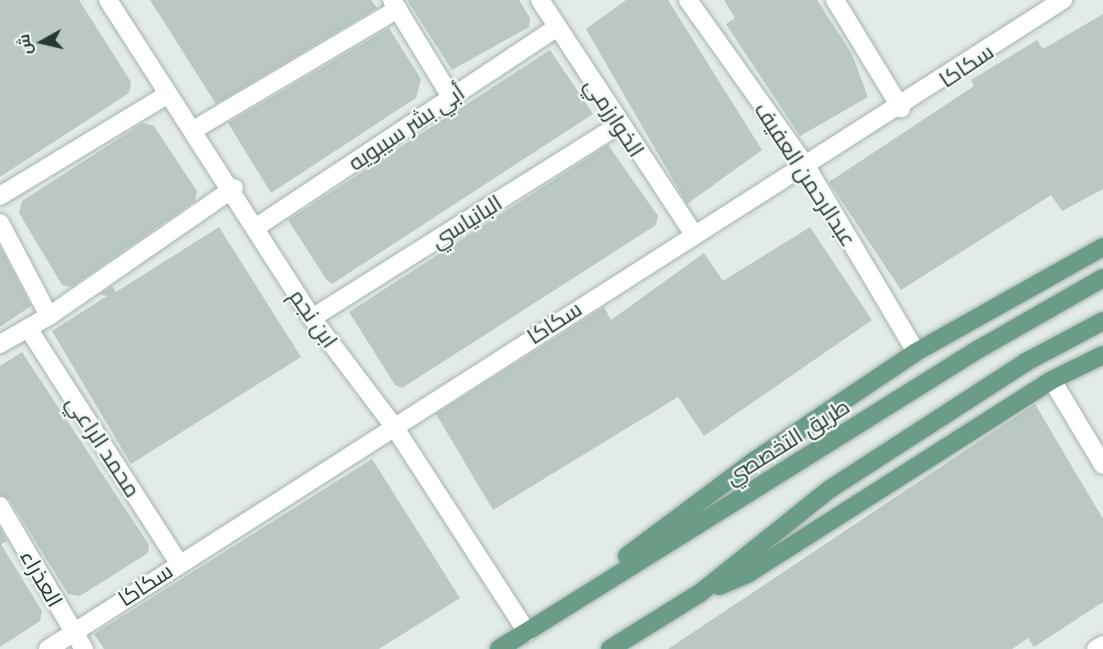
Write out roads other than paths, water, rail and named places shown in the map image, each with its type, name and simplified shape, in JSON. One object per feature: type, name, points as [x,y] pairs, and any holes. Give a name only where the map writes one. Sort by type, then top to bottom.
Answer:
[{"type":"main road","points":[[527,632],[754,461],[916,352],[1103,247]]},
{"type":"main road","name":"طريق التخصصي","points":[[499,649],[979,349],[1103,278]]},
{"type":"main road","points":[[610,649],[700,593],[830,489],[995,383],[1103,321]]},
{"type":"main road","points":[[700,593],[749,573],[1052,380],[1103,355]]},
{"type":"street","name":"ابن نجم","points":[[108,0],[167,95],[195,129],[234,189],[255,228],[312,318],[393,425],[527,632]]},
{"type":"street","name":"الخوارزمي","points":[[540,0],[619,125],[693,233]]},
{"type":"street","name":"عبدالرحمن العفيف","points":[[688,0],[806,166],[916,352]]},
{"type":"street","points":[[835,0],[901,108]]},
{"type":"street","name":"سكاكا","points":[[48,649],[693,233],[901,108],[1063,0]]},
{"type":"street","points":[[195,129],[395,5],[451,97]]},
{"type":"street","name":"أبي بشر سيبويه","points":[[255,228],[556,27]]},
{"type":"street","points":[[0,196],[167,95]]},
{"type":"street","name":"البانياسي","points":[[312,318],[619,125]]},
{"type":"street","points":[[0,344],[49,316],[234,189]]},
{"type":"street","points":[[0,223],[49,316]]},
{"type":"street","name":"محمد الراعي","points":[[28,328],[179,563]]},
{"type":"street","points":[[1052,380],[1103,465]]},
{"type":"street","name":"العذراء","points":[[0,506],[84,649]]},
{"type":"street","points":[[1096,649],[1103,645]]}]
